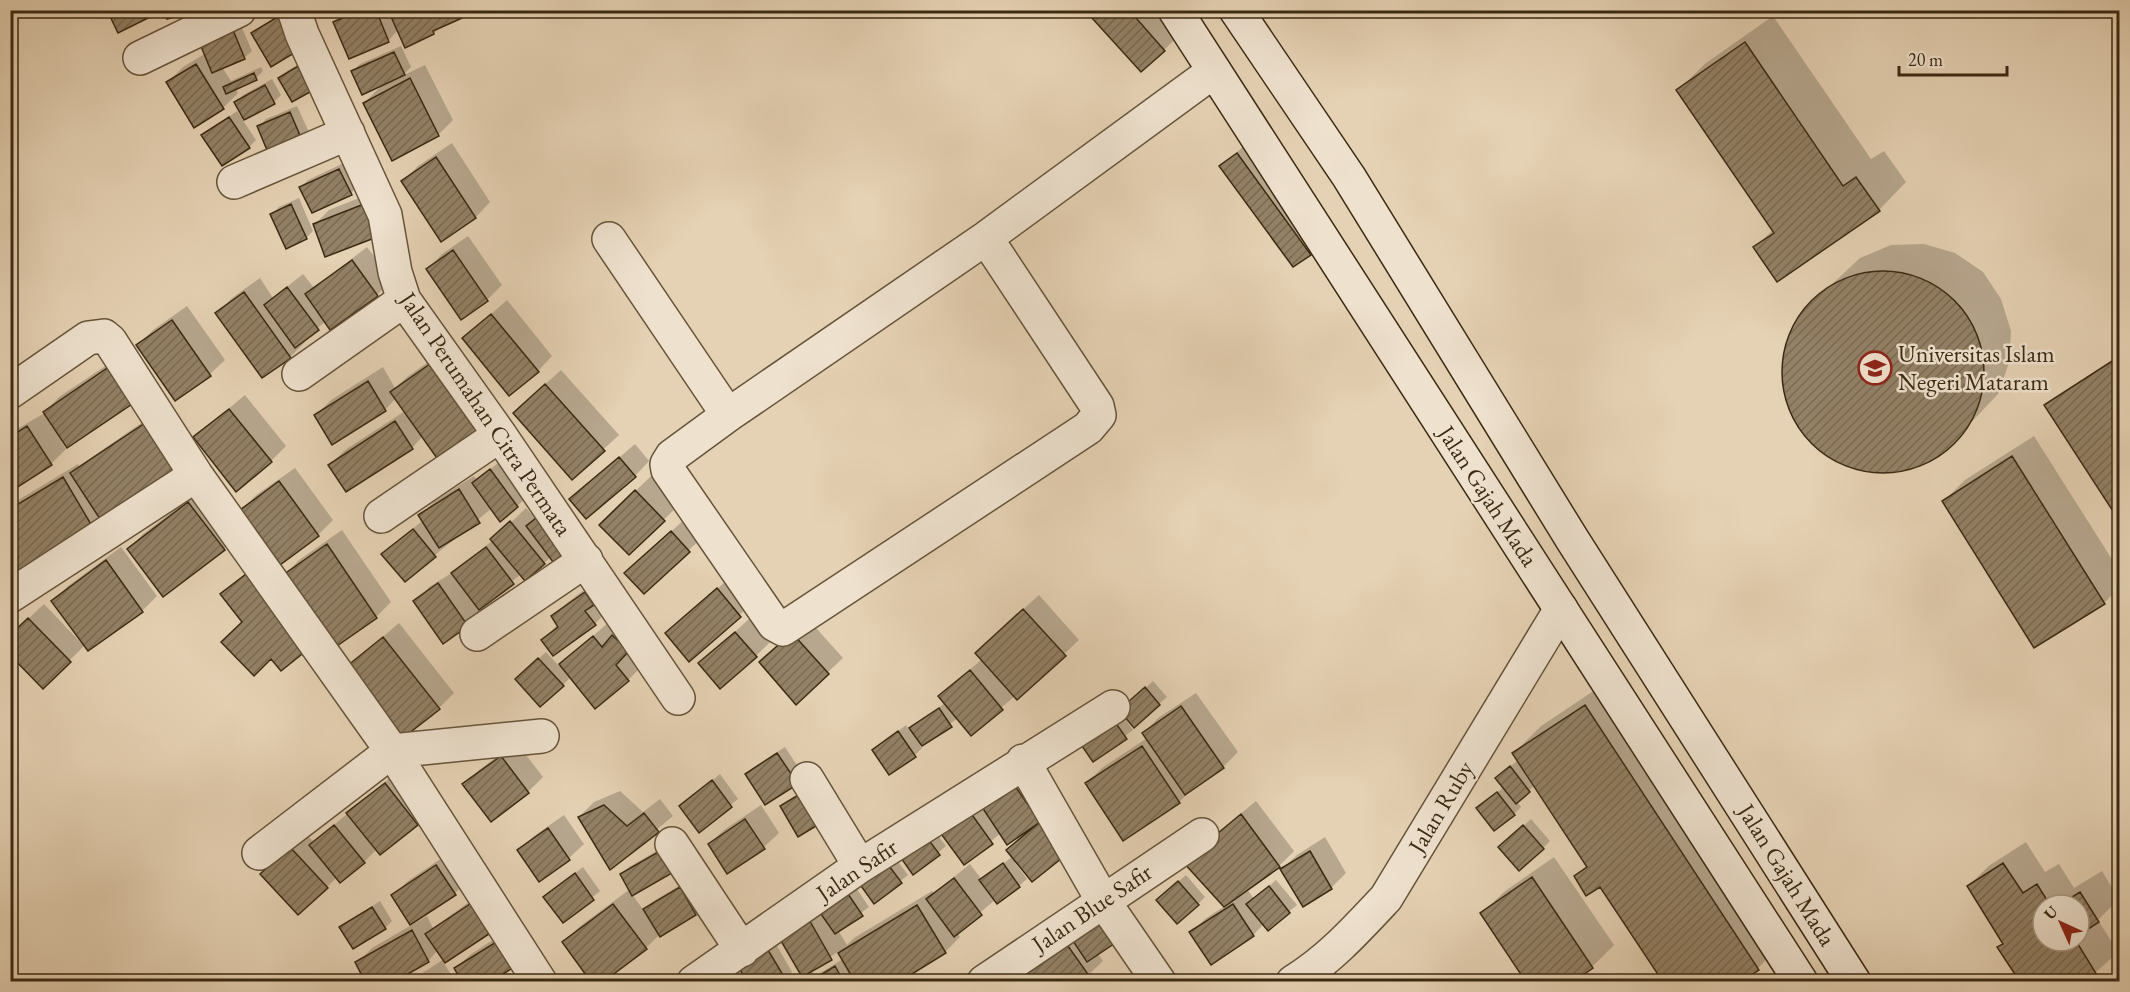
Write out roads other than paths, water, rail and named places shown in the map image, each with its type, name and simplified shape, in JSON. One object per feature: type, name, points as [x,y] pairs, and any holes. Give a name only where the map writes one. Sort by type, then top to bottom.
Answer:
[{"type":"street","points":[[140,58],[239,10]]},
{"type":"street","name":"Jalan Perumahan Citra Permata","points":[[294,10],[302,34],[385,214],[395,272],[404,300],[500,435],[522,471],[586,560],[678,698]]},
{"type":"street","name":"Jalan Gajah Mada","points":[[1175,10],[1801,981]]},
{"type":"street","name":"Jalan Gajah Mada","points":[[1236,10],[1349,177],[1572,539],[1854,981]]},
{"type":"street","points":[[986,238],[1097,406],[1099,415],[1088,428],[783,629],[774,624],[668,470],[667,464],[672,456],[986,238],[1214,71]]},
{"type":"street","points":[[234,182],[348,133]]},
{"type":"street","points":[[609,239],[728,416]]},
{"type":"street","points":[[299,374],[404,300]]},
{"type":"street","points":[[10,392],[88,338],[104,336],[114,347],[196,475],[392,751],[540,981]]},
{"type":"street","points":[[381,516],[500,435]]},
{"type":"street","points":[[10,596],[196,475]]},
{"type":"street","points":[[477,634],[586,560]]},
{"type":"street","name":"Jalan Ruby","points":[[1293,981],[1312,970],[1336,949],[1386,898],[1560,609]]},
{"type":"street","name":"Jalan Safir","points":[[694,981],[742,950],[860,866],[1113,706]]},
{"type":"street","points":[[259,853],[392,751],[542,736]]},
{"type":"street","points":[[1023,761],[1102,900],[1159,981]]},
{"type":"street","points":[[807,778],[860,866]]},
{"type":"street","name":"Jalan Blue Safir","points":[[984,981],[1202,835]]},
{"type":"street","points":[[672,844],[742,950]]},
{"type":"place","name":"Universitas Islam Negeri Mataram","points":[[1875,368]]}]
